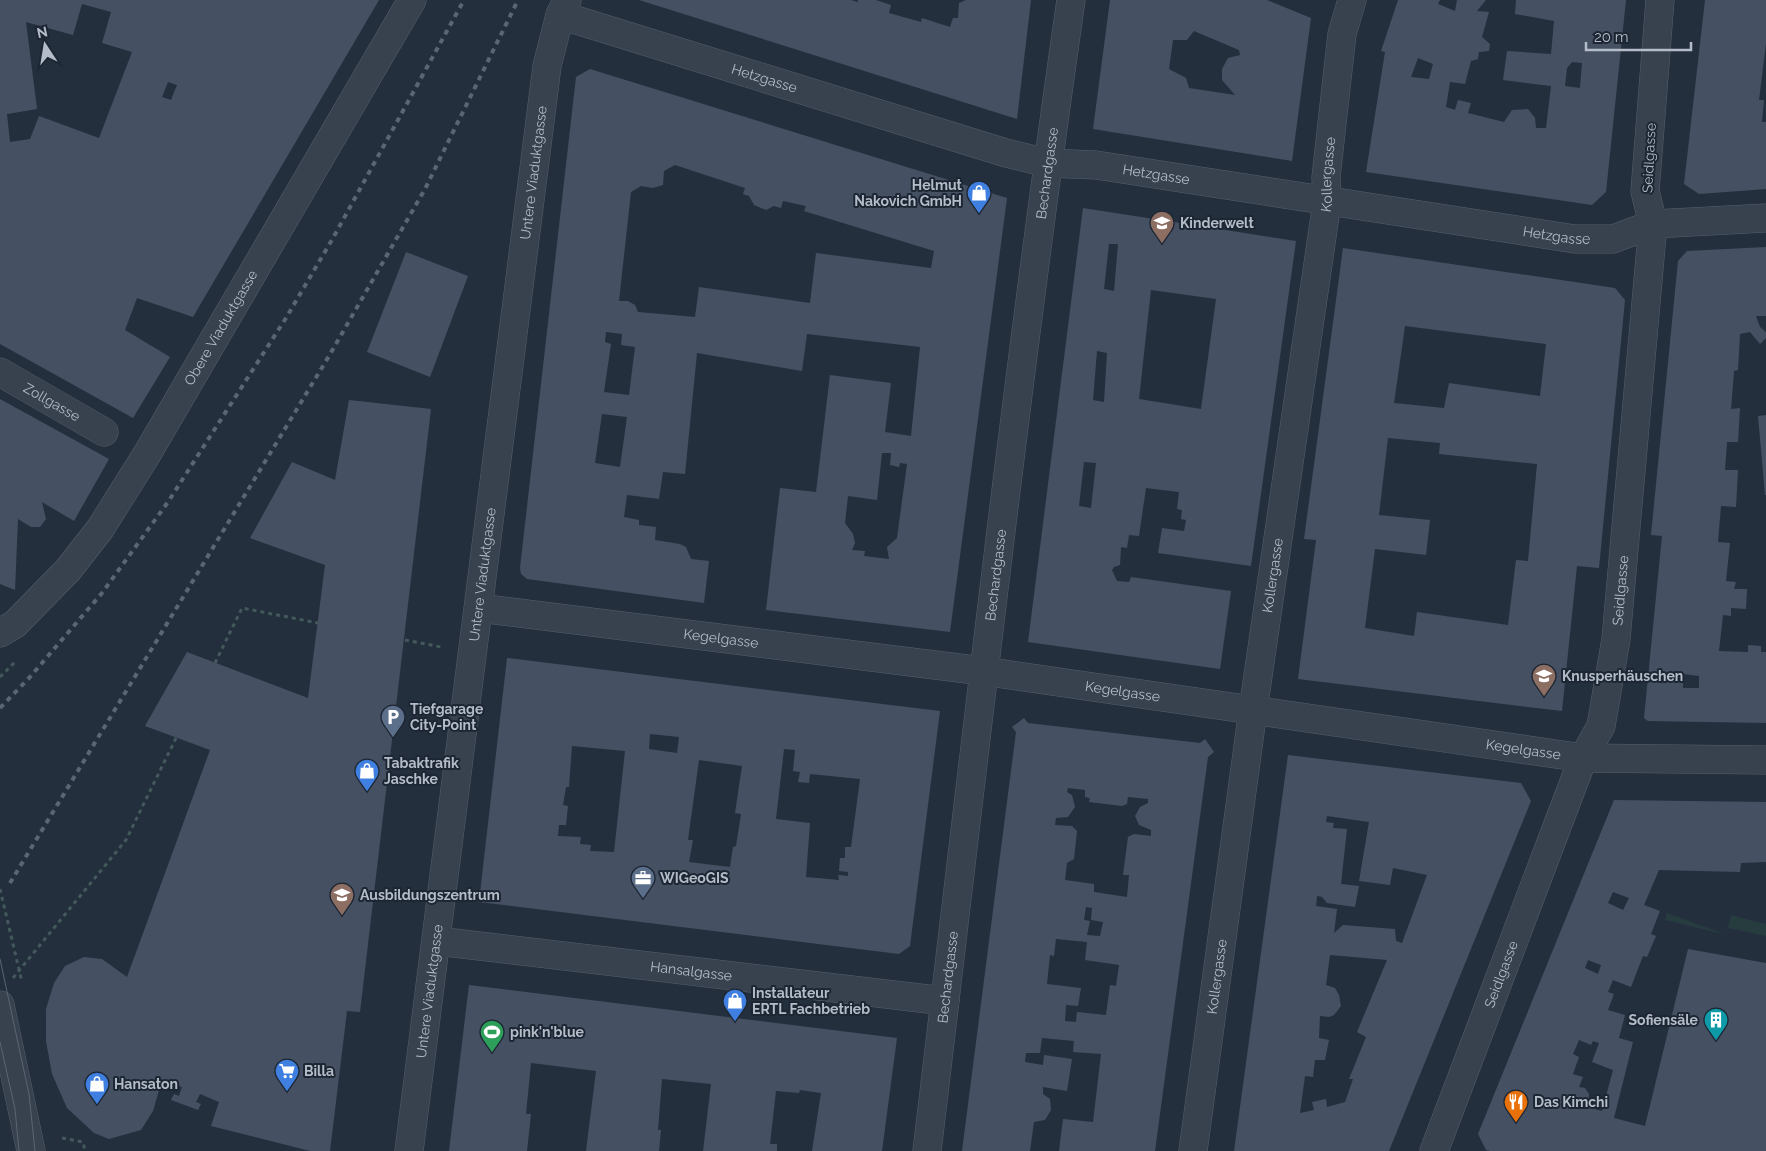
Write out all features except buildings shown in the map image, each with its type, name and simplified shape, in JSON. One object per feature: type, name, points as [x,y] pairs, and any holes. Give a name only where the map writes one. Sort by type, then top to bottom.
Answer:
[{"type":"street","name":"Obere Viaduktgasse","points":[[0,633],[15,624],[68,570],[100,529],[157,436],[412,0]]},
{"type":"street","name":"Bechardgasse","points":[[927,1151],[983,671],[1071,0]]},
{"type":"street","name":"Kollergasse","points":[[1193,1151],[1253,710],[1327,202],[1326,177],[1342,34],[1352,0]]},
{"type":"street","name":"Seidlgasse","points":[[1434,1151],[1584,758],[1601,726],[1616,639],[1653,224],[1645,191],[1660,0]]},
{"type":"street","name":"Hetzgasse","points":[[564,8],[1006,153],[1048,164],[1096,165],[1575,239],[1613,239],[1653,224],[1766,218]]},
{"type":"street","name":"Untere Viaduktgasse","points":[[409,1151],[547,66],[564,8]]},
{"type":"street","name":"Zollgasse","points":[[0,372],[104,432]]},
{"type":"street","name":"Kegelgasse","points":[[478,608],[983,671],[1584,758],[1766,760]]},
{"type":"street","name":"Hansalgasse","points":[[437,941],[945,1001]]},
{"type":"street","points":[[5,993],[31,1151]]},
{"type":"path","points":[[214,663],[242,608],[318,623]]},
{"type":"path","points":[[0,677],[18,660]]},
{"type":"path","points":[[5,993],[126,840],[177,736]]},
{"type":"green space","points":[[1667,913],[1727,935],[1665,920]]},
{"type":"green space","points":[[1731,915],[1766,924],[1766,936],[1728,928]]},
{"type":"tram line","points":[[0,959],[29,1094],[35,1151]]},
{"type":"tram line","points":[[0,1042],[15,1109],[19,1151]]},
{"type":"railway","points":[[0,708],[30,677],[102,593],[168,502],[286,318],[333,238],[464,0]]},
{"type":"railway","points":[[10,883],[329,356],[425,189],[518,0]]},
{"type":"place","name":"Helmut Nakovich GmbH","points":[[979,214]]},
{"type":"place","name":"Kinderwelt","points":[[1162,244]]},
{"type":"place","name":"Knusperhäuschen","points":[[1544,697]]},
{"type":"place","name":"Tiefgarage City-Point","points":[[393,738]]},
{"type":"place","name":"Tabaktrafik Jaschke","points":[[367,792]]},
{"type":"place","name":"WIGeoGIS","points":[[643,899]]},
{"type":"place","name":"Ausbildungszentrum","points":[[342,916]]},
{"type":"place","name":"Installateur ERTL Fachbetrieb","points":[[735,1022]]},
{"type":"place","name":"Sofiensäle","points":[[1716,1041]]},
{"type":"place","name":"pink'n'blue","points":[[492,1053]]},
{"type":"place","name":"Billa","points":[[287,1092]]},
{"type":"place","name":"Hansaton","points":[[97,1105]]},
{"type":"place","name":"Das Kimchi","points":[[1516,1123]]}]
